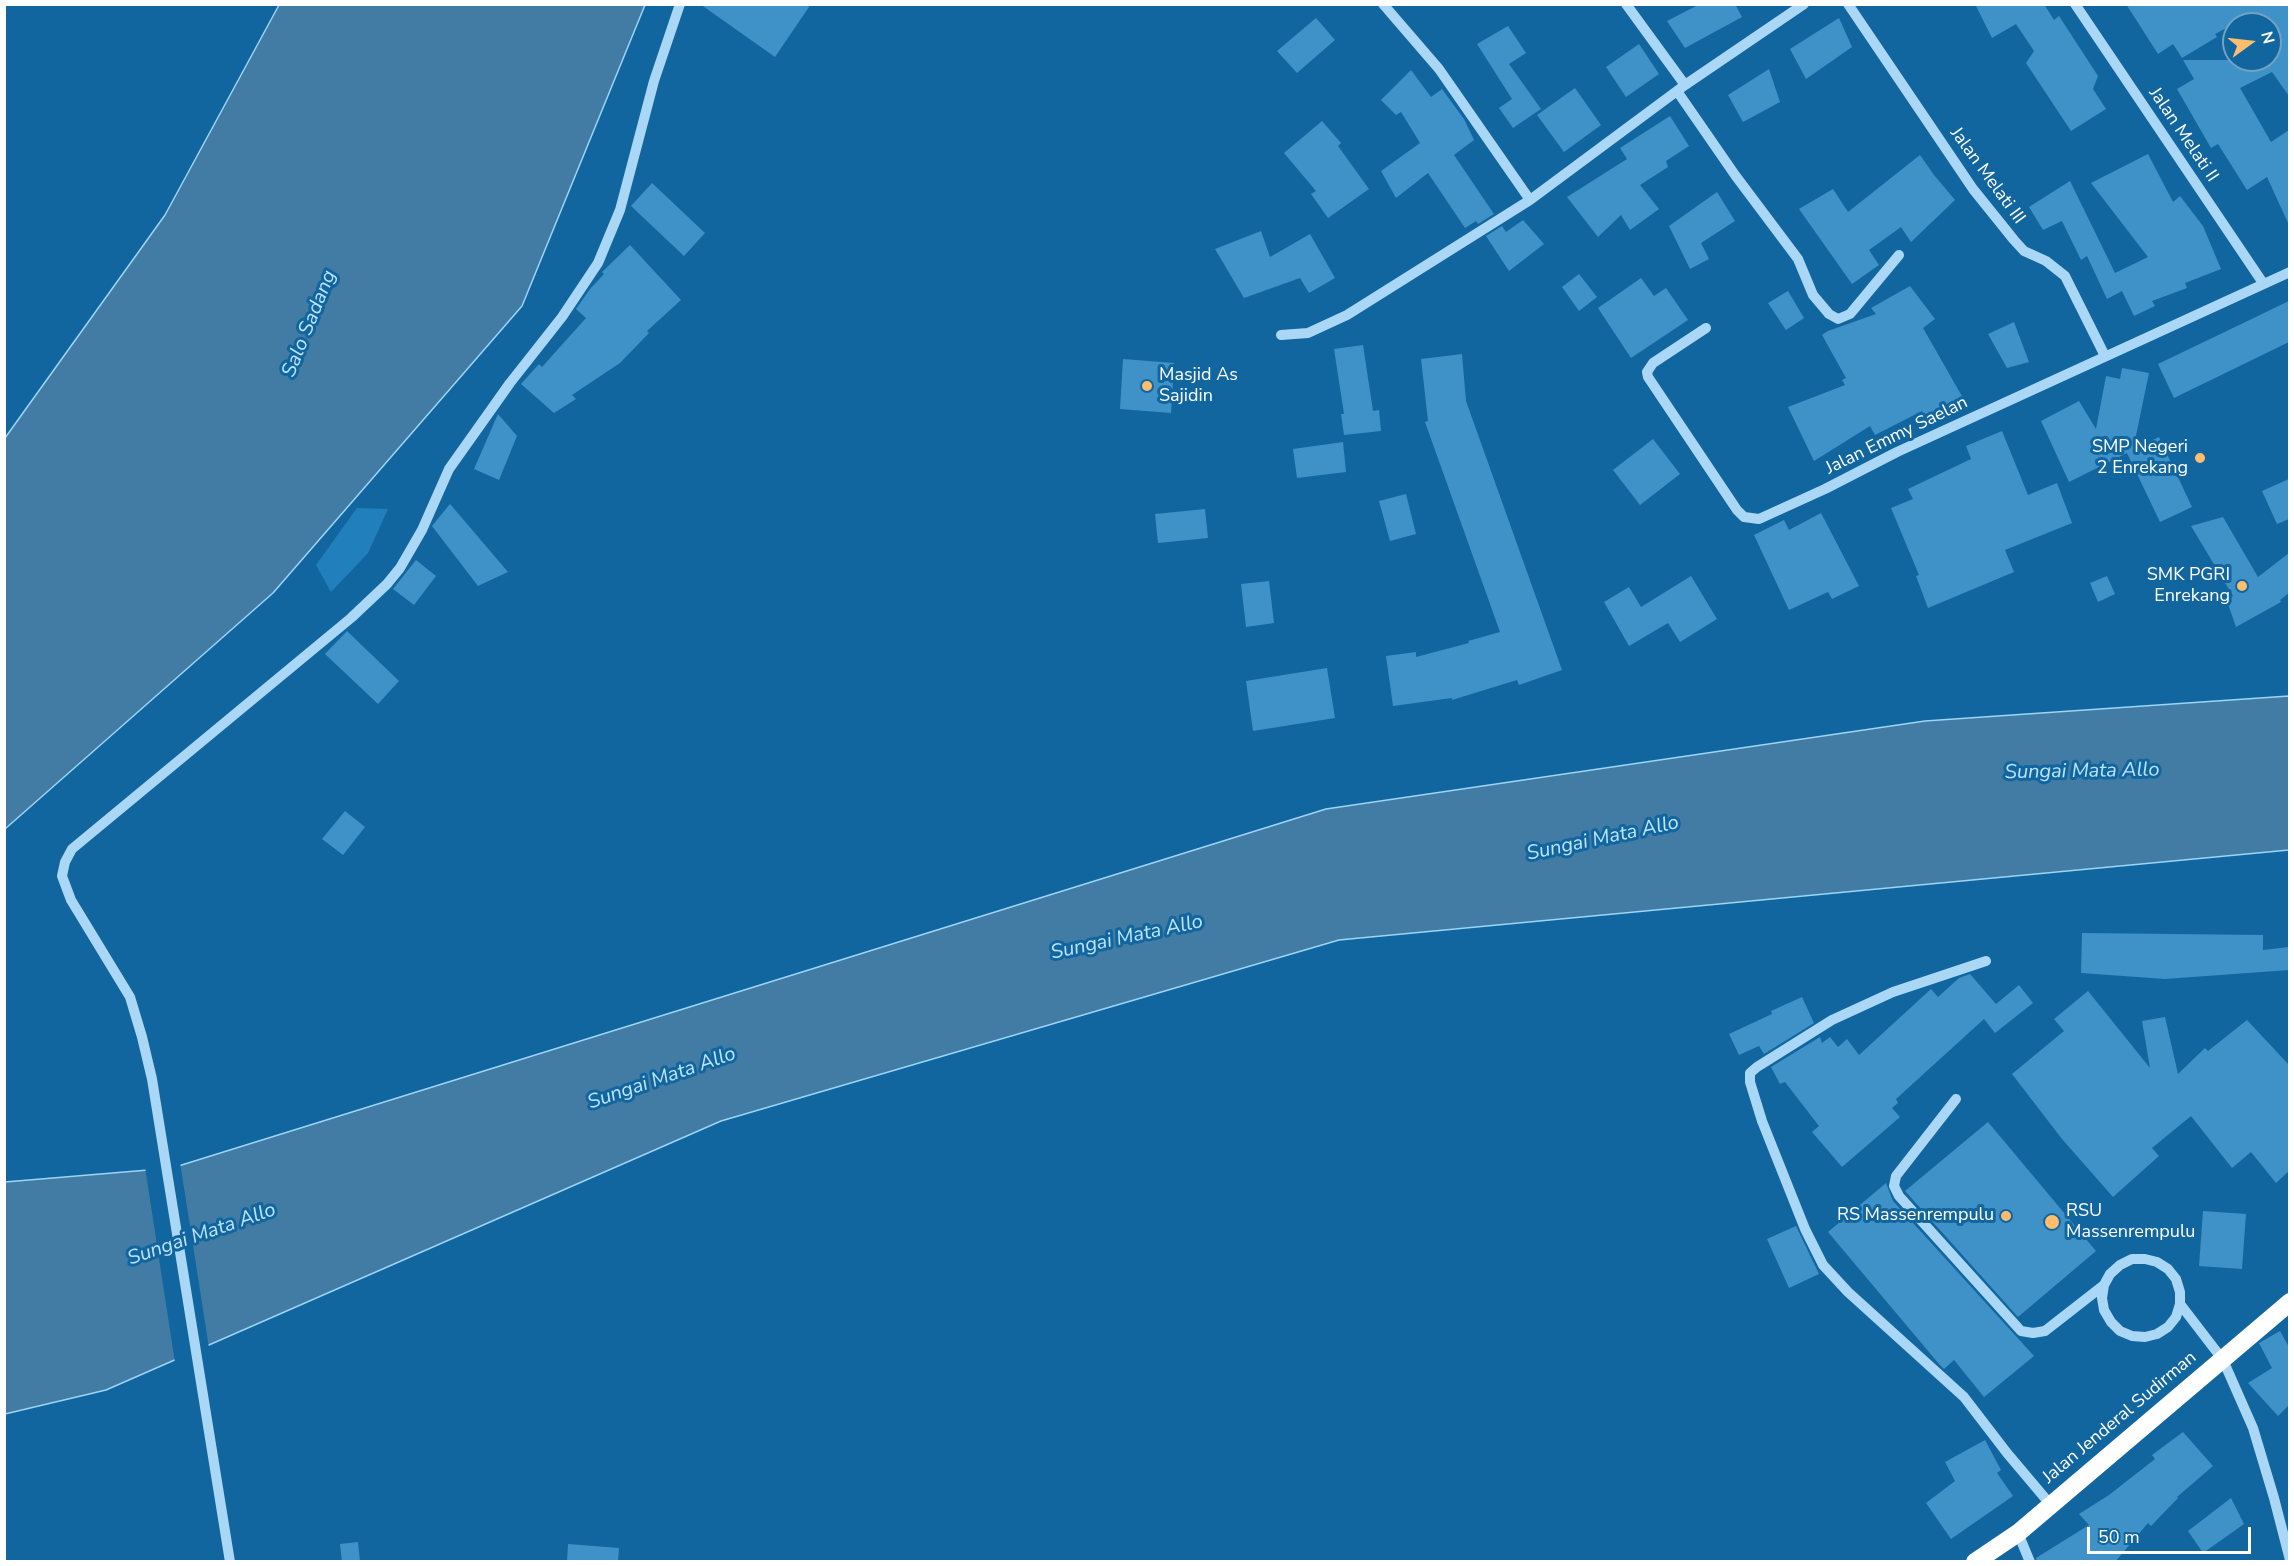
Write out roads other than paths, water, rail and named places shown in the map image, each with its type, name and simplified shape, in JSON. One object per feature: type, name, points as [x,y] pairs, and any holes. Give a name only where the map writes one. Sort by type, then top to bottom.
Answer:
[{"type":"highway","name":"Jalan Jenderal Sudirman","points":[[1975,1562],[2018,1533],[2050,1503],[2223,1361],[2289,1302]]},
{"type":"street","points":[[230,1562],[152,1079],[130,997],[71,900],[62,876],[65,862],[72,849],[351,618],[387,584],[400,568],[422,530],[449,469],[510,383],[561,317],[598,262],[620,210],[654,81],[680,4]]},
{"type":"street","points":[[1383,4],[1439,69],[1530,200]]},
{"type":"street","points":[[1626,4],[1735,175],[1798,259],[1813,295],[1829,314],[1838,319],[1850,314],[1899,255]]},
{"type":"street","points":[[1281,335],[1308,333],[1347,315],[1530,200],[1681,88],[1804,4]]},
{"type":"street","name":"Jalan Melati III","points":[[1848,4],[1973,189],[2007,232],[2024,251],[2046,261],[2065,276],[2105,356]]},
{"type":"street","name":"Jalan Melati II","points":[[2075,4],[2263,283]]},
{"type":"street","name":"Jalan Emmy Saelan","points":[[1706,328],[1653,363],[1647,372],[1648,377],[1737,510],[1744,517],[1759,519],[2289,272]]},
{"type":"street","points":[[1986,961],[1893,992],[1832,1020],[1757,1067],[1750,1073],[1750,1082],[1756,1103],[1812,1246],[1823,1266],[1848,1292],[1964,1396],[2007,1453],[2050,1503]]},
{"type":"street","points":[[1956,1099],[1896,1176],[1894,1186],[1899,1196],[2021,1331],[2033,1333],[2045,1331],[2104,1285]]},
{"type":"street","points":[[2132,1260],[2151,1260],[2168,1269],[2176,1279],[2180,1292],[2180,1305],[2176,1317],[2168,1327],[2157,1334],[2145,1337],[2132,1336],[2120,1331],[2104,1310],[2102,1298],[2104,1285],[2110,1274],[2120,1264],[2132,1260]]},
{"type":"street","points":[[2180,1305],[2223,1361],[2253,1428],[2274,1497],[2289,1560]]},
{"type":"street","points":[[2018,1533],[2030,1562]]},
{"type":"water","name":"Salo Sadang","points":[[279,5],[645,5],[522,306],[273,593],[5,829],[5,438],[165,215]]},
{"type":"water","name":"Sungai Mata Allo","points":[[2289,696],[2289,850],[1339,940],[721,1121],[106,1390],[5,1414],[5,1182],[172,1168],[1326,809],[1925,721]]},
{"type":"place","name":"Masjid As Sajidin","points":[[1147,386]]},
{"type":"place","name":"SMP Negeri 2 Enrekang","points":[[2200,458]]},
{"type":"place","name":"SMK PGRI Enrekang","points":[[2242,586]]},
{"type":"place","name":"RS Massenrempulu","points":[[2006,1216]]},
{"type":"place","name":"RSU Massenrempulu","points":[[2052,1222]]}]
